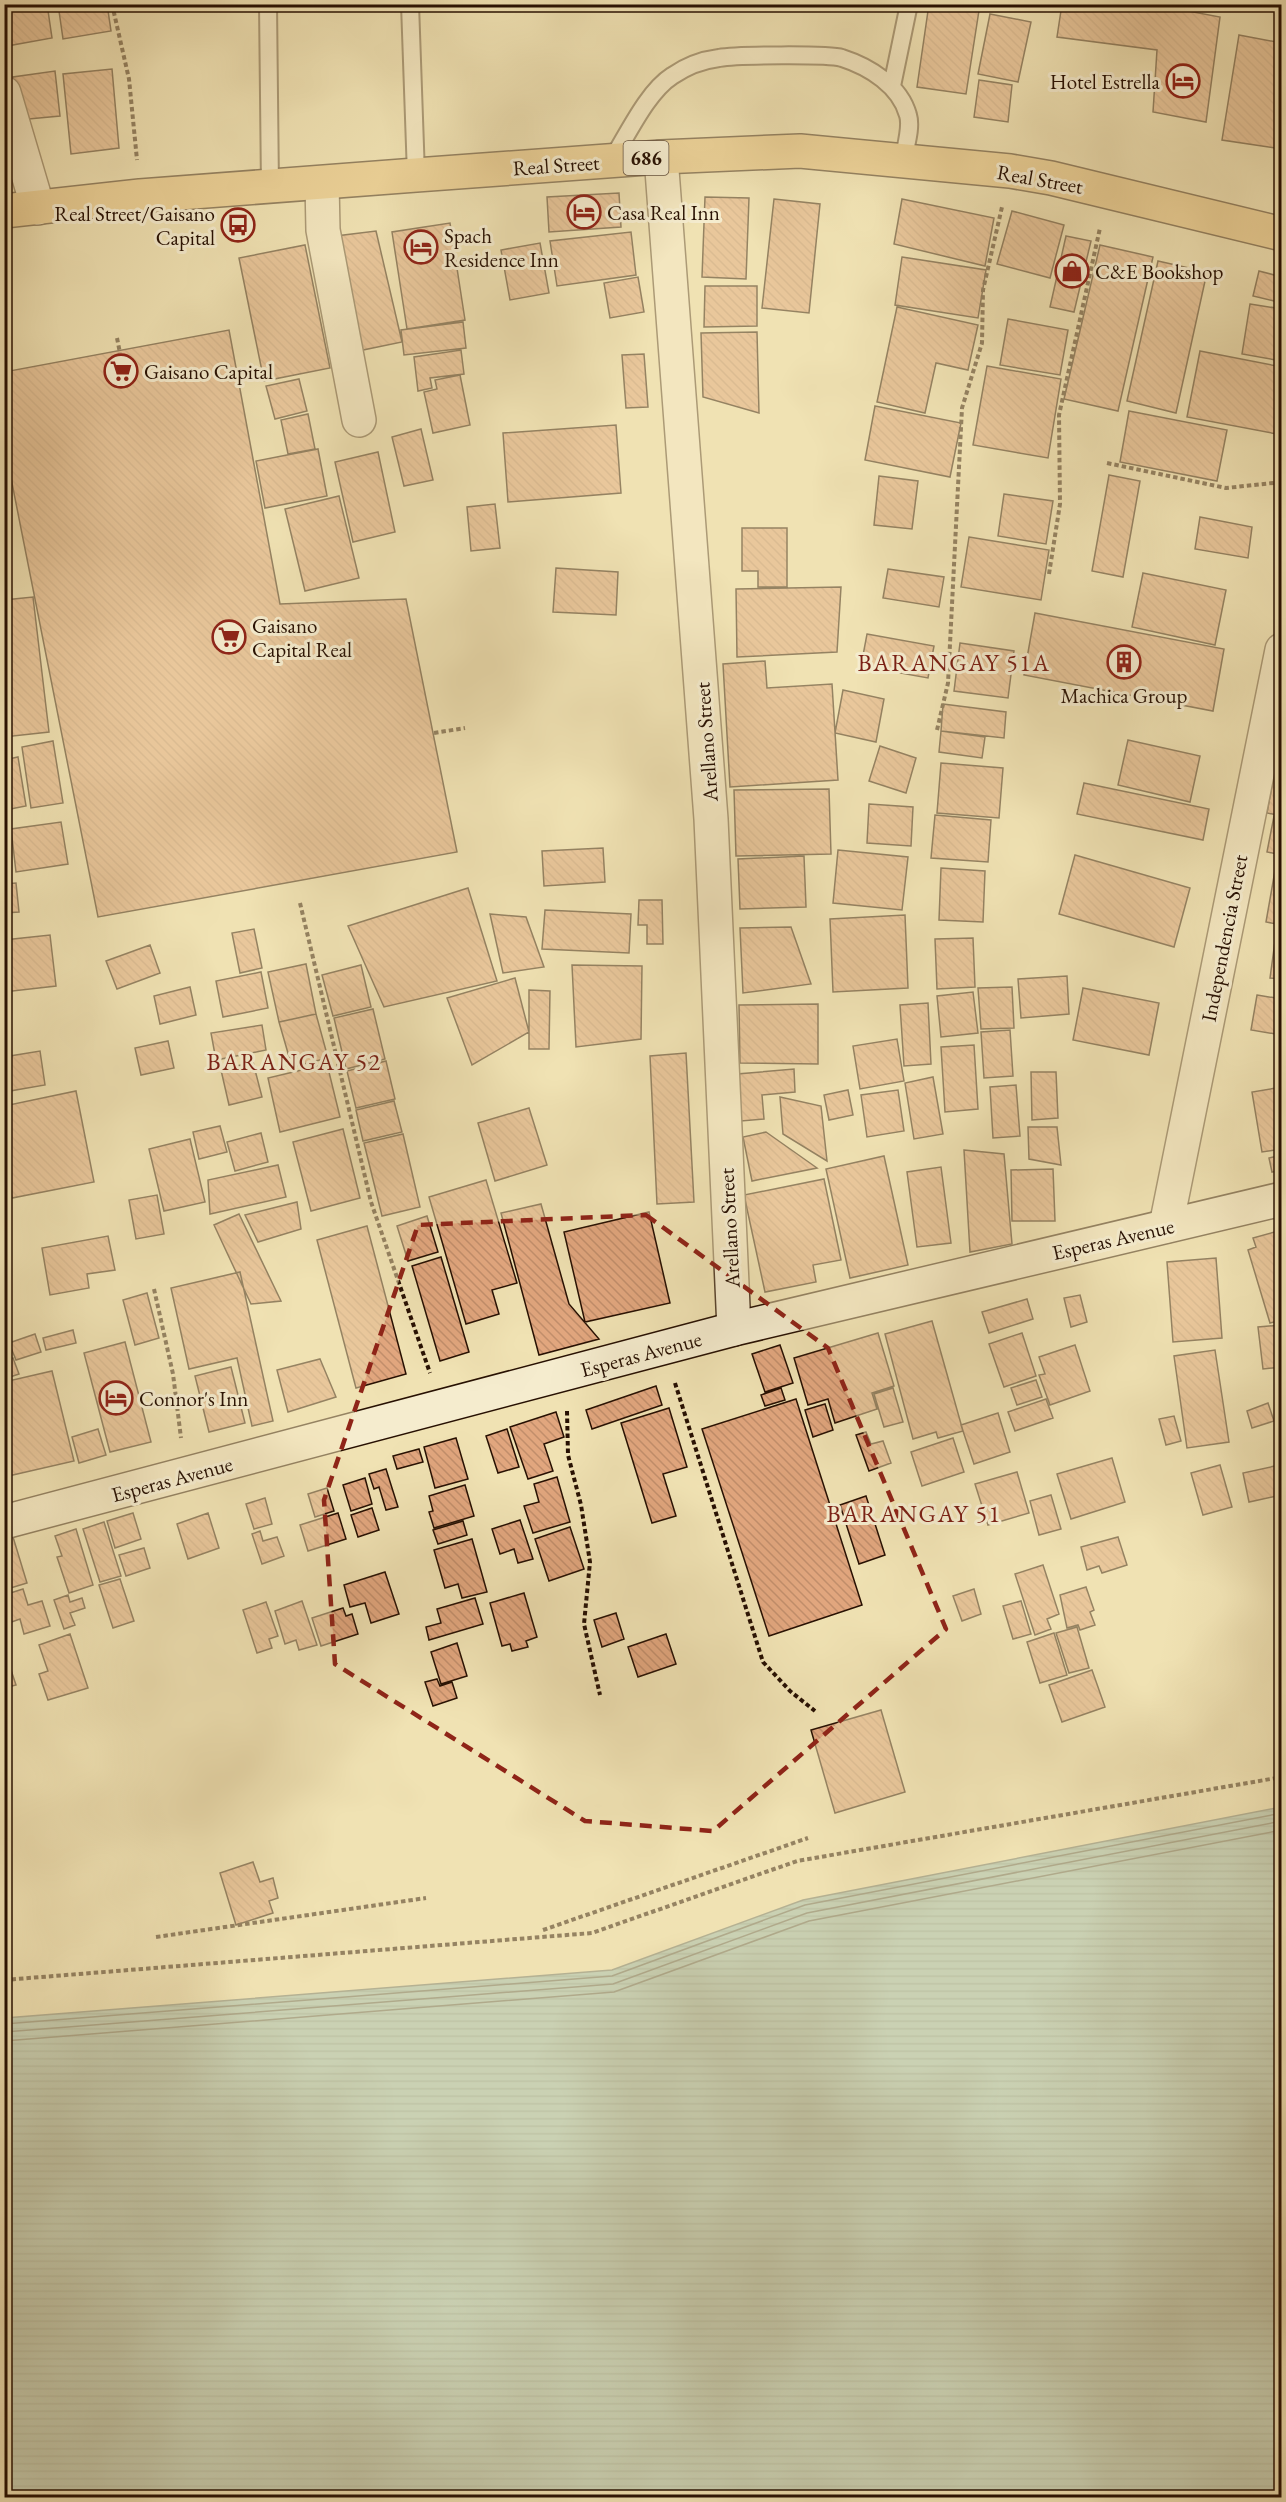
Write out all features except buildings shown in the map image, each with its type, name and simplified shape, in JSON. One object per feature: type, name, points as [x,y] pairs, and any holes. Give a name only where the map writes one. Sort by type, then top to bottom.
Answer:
[{"type":"main road","name":"Real Street","points":[[4,211],[140,196],[270,188],[416,174],[661,157],[800,151],[1010,171],[1109,192],[1281,234]]},
{"type":"street","points":[[4,93],[38,208]]},
{"type":"street","name":"Arellano Street","points":[[661,157],[711,819],[734,1329]]},
{"type":"street","points":[[322,183],[323,230],[359,420]]},
{"type":"street","name":"Independencia Street","points":[[1166,1226],[1281,650]]},
{"type":"street","name":"Esperas Avenue","points":[[4,1522],[734,1329],[1281,1199]]},
{"type":"lane","points":[[268,4],[270,188]]},
{"type":"lane","points":[[410,4],[416,174]]},
{"type":"lane","points":[[892,86],[909,4]]},
{"type":"lane","points":[[611,161],[652,95],[669,78],[685,68],[718,58],[839,57],[864,66],[892,86],[909,118],[903,161]]},
{"type":"path","points":[[112,4],[129,79],[140,196]]},
{"type":"path","points":[[937,730],[948,683],[962,408],[982,343],[983,291],[1010,171]]},
{"type":"path","points":[[1049,574],[1060,504],[1059,415],[1109,192]]},
{"type":"path","points":[[117,338],[120,353]]},
{"type":"path","points":[[1107,463],[1227,488],[1281,482]]},
{"type":"path","points":[[434,733],[465,728]]},
{"type":"path","points":[[300,903],[371,1202],[442,1407]]},
{"type":"path","points":[[154,1289],[173,1374],[189,1474]]},
{"type":"path","points":[[664,1348],[763,1662],[790,1691],[815,1711]]},
{"type":"path","points":[[566,1374],[568,1455],[581,1505],[590,1562],[584,1624],[600,1695]]},
{"type":"path","points":[[4,1980],[592,1933],[797,1861],[1281,1777]]},
{"type":"path","points":[[543,1930],[808,1838]]},
{"type":"path","points":[[156,1937],[426,1898]]},
{"type":"highlighted area","points":[[646,1215],[828,1348],[946,1629],[713,1831],[585,1821],[335,1664],[324,1500],[418,1225]]},
{"type":"water","points":[[1281,1807],[1281,2497],[5,2497],[5,2018],[612,1970],[803,1900]]},
{"type":"place","name":"Hotel Estrella","points":[[1183,81]]},
{"type":"place","name":"Casa Real Inn","points":[[584,212]]},
{"type":"place","name":"Real Street/Gaisano Capital","points":[[238,225]]},
{"type":"place","name":"Spach Residence Inn","points":[[421,247]]},
{"type":"place","name":"C&E Bookshop","points":[[1072,271]]},
{"type":"place","name":"Gaisano Capital","points":[[121,371]]},
{"type":"place","name":"Gaisano Capital Real","points":[[229,637]]},
{"type":"place","name":"Machica Group","points":[[1124,662]]},
{"type":"place","name":"Connor's Inn","points":[[116,1398]]},
{"type":"district","name":"BARANGAY 51A","points":[[954,662]]},
{"type":"district","name":"BARANGAY 52","points":[[294,1061]]},
{"type":"district","name":"BARANGAY 51","points":[[914,1513]]}]
